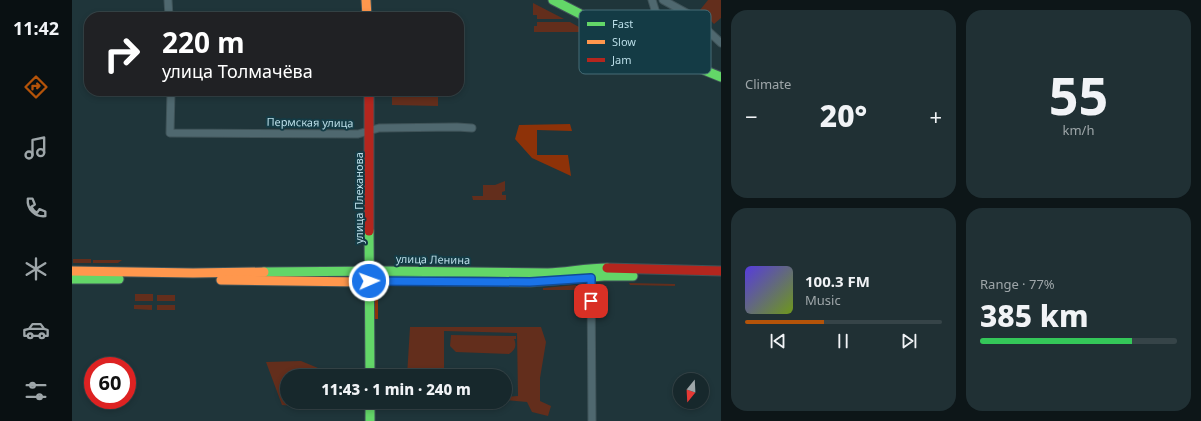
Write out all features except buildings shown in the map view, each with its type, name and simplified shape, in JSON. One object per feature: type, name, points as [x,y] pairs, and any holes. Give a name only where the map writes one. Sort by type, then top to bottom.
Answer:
[{"type":"main road","points":[[366,0],[367,12]]},
{"type":"main road","points":[[553,0],[579,14]]},
{"type":"main road","points":[[711,73],[721,77]]},
{"type":"main road","name":"улица Плеханова","points":[[369,96],[370,369]]},
{"type":"main road","name":"улица Ленина","points":[[72,271],[369,276],[530,282],[591,273],[611,268],[721,271]]},
{"type":"main road","name":"улица Ленина","points":[[591,273],[721,278]]},
{"type":"main road","name":"улица Ленина","points":[[72,279],[347,282],[369,276]]},
{"type":"main road","points":[[370,409],[370,421]]},
{"type":"street","points":[[168,0],[169,12]]},
{"type":"street","points":[[652,0],[655,10]]},
{"type":"street","points":[[663,0],[681,10]]},
{"type":"street","points":[[711,34],[721,43]]},
{"type":"street","name":"Пермская улица","points":[[171,96],[170,133],[358,134],[378,128],[457,126],[472,128]]},
{"type":"street","points":[[591,273],[592,421]]},
{"type":"shaded area","points":[[708,0],[721,0],[721,18],[714,24],[711,21],[711,10],[700,10]]},
{"type":"shaded area","points":[[533,3],[564,19],[537,19],[537,15],[533,15]]},
{"type":"shaded area","points":[[537,22],[570,22],[579,27],[579,32],[534,32],[534,26],[537,26]]},
{"type":"shaded area","points":[[392,96],[438,96],[438,106],[392,105]]},
{"type":"shaded area","points":[[570,124],[572,131],[537,130],[537,155],[568,155],[571,176],[532,158],[515,139],[519,125]]},
{"type":"shaded area","points":[[505,181],[505,191],[502,192],[502,195],[506,195],[506,200],[473,200],[472,196],[483,196],[483,185],[495,185]]},
{"type":"shaded area","points":[[73,259],[91,259],[91,263],[73,263]]},
{"type":"shaded area","points":[[93,260],[122,260],[118,263],[93,263]]},
{"type":"shaded area","points":[[629,283],[675,284],[675,286],[630,285]]},
{"type":"shaded area","points":[[576,285],[575,290],[543,290],[543,288]]},
{"type":"shaded area","points":[[135,294],[153,294],[153,301],[135,301]]},
{"type":"shaded area","points":[[157,295],[175,295],[175,301],[157,301]]},
{"type":"shaded area","points":[[374,298],[378,298],[378,319],[374,319]]},
{"type":"shaded area","points":[[134,305],[152,305],[152,310],[134,309]]},
{"type":"shaded area","points":[[157,305],[175,305],[175,310],[157,310]]},
{"type":"shaded area","points":[[410,327],[541,327],[546,342],[540,378],[540,401],[551,406],[548,416],[532,412],[527,402],[512,401],[512,396],[518,396],[517,333],[444,331],[444,369],[407,369]]},
{"type":"shaded area","points":[[451,335],[516,336],[516,339],[514,339],[514,349],[509,354],[456,352],[450,346]]},
{"type":"shaded area","points":[[301,361],[318,369],[280,369],[280,400],[266,362]]},
{"type":"shaded area","points":[[390,409],[444,409],[389,410]]},
{"type":"traffic: fast","points":[[553,0],[579,13]]},
{"type":"traffic: fast","points":[[711,73],[721,77]]},
{"type":"traffic: fast","points":[[369,231],[370,369]]},
{"type":"traffic: fast","points":[[264,272],[383,271],[548,273],[607,268]]},
{"type":"traffic: fast","points":[[361,282],[384,280],[530,282],[604,276],[633,276]]},
{"type":"traffic: fast","points":[[72,279],[119,279]]},
{"type":"traffic: fast","points":[[370,409],[370,421]]},
{"type":"traffic: slow","points":[[366,0],[367,12]]},
{"type":"traffic: slow","points":[[72,271],[193,273],[264,272]]},
{"type":"traffic: slow","points":[[221,280],[361,282]]},
{"type":"traffic: jam","points":[[369,96],[369,231]]},
{"type":"traffic: jam","points":[[607,268],[721,271]]},
{"type":"route","points":[[369,281],[530,282],[591,278],[591,301]]}]
